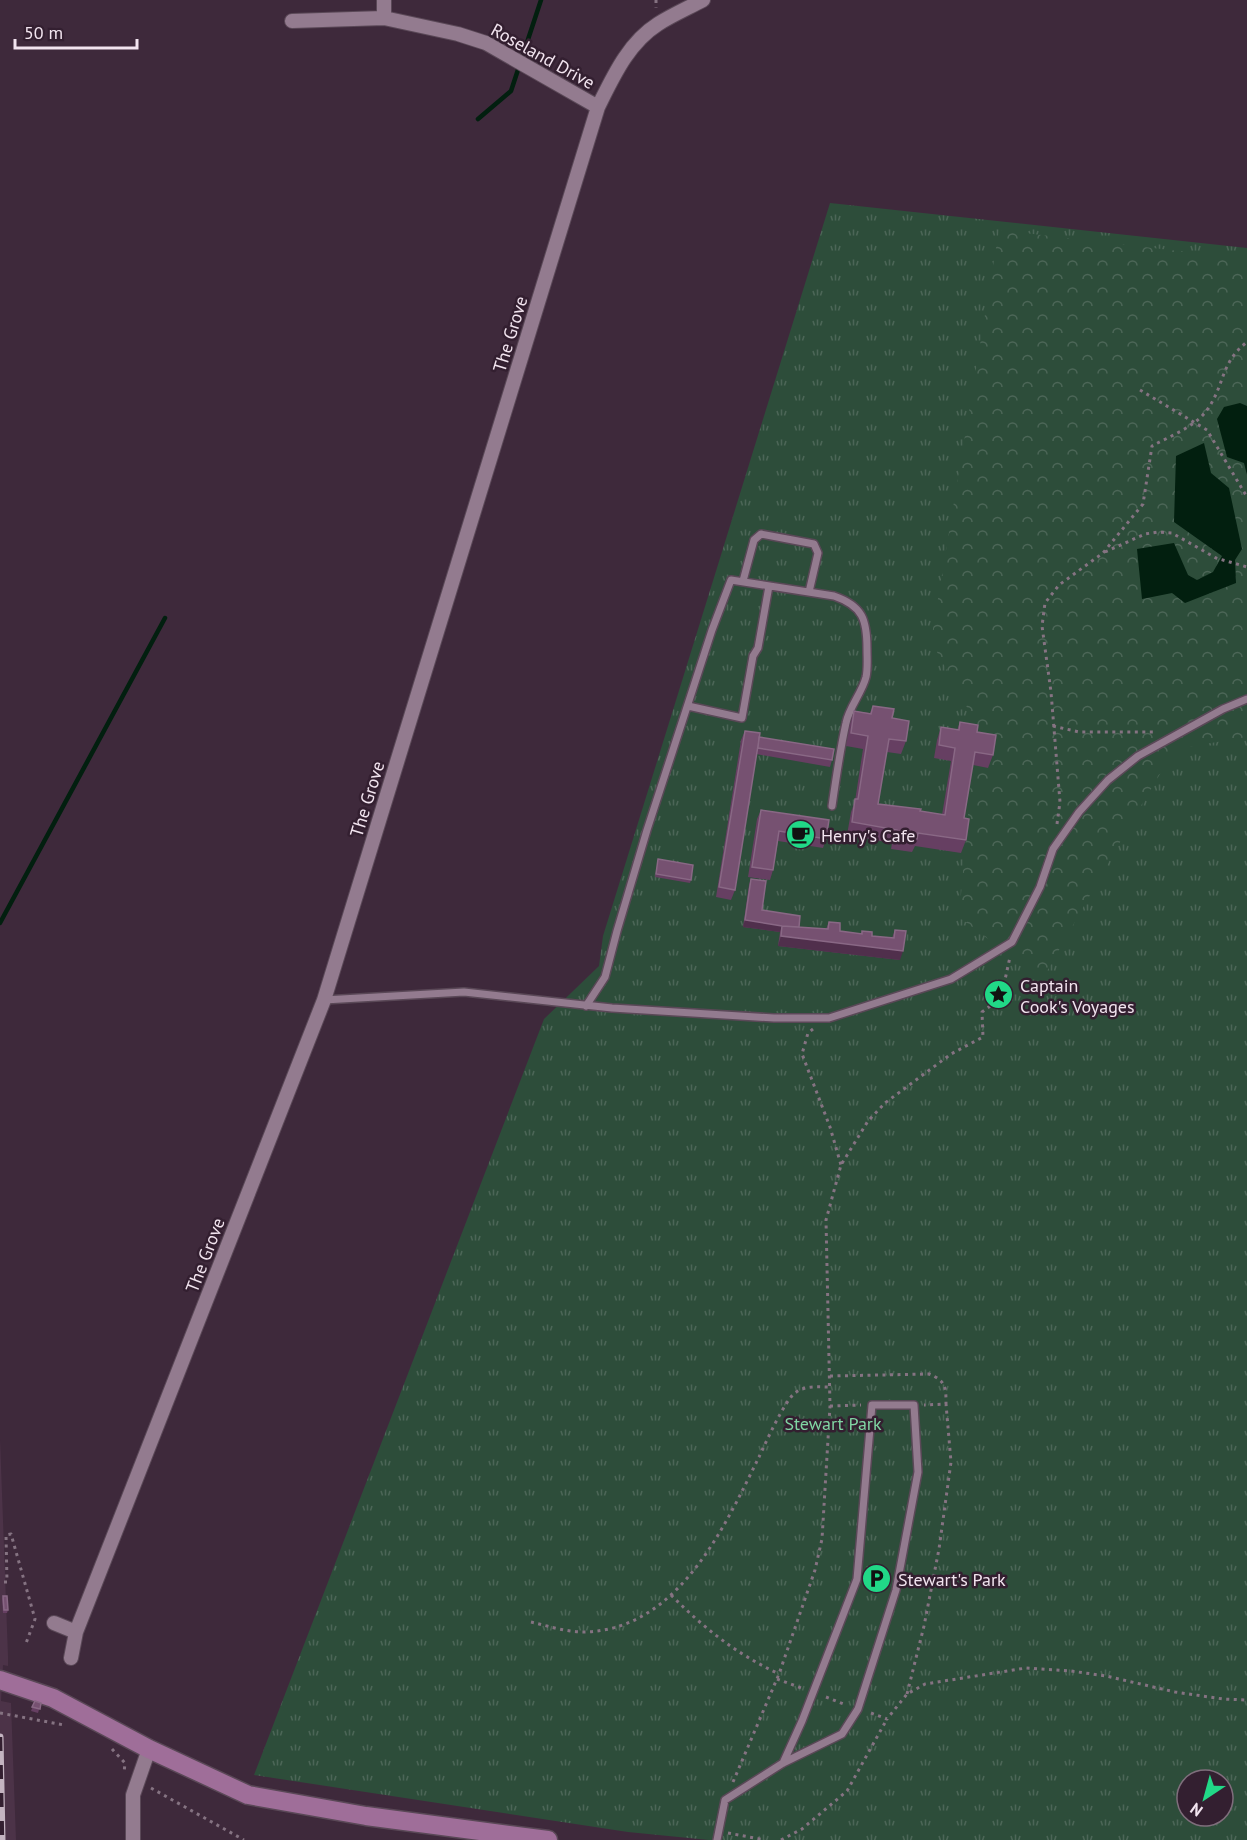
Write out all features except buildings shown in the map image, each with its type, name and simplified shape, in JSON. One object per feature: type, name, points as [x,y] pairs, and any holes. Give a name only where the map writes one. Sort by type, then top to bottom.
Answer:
[{"type":"main road","points":[[0,1680],[53,1698],[149,1749],[248,1795],[366,1816],[548,1840]]},
{"type":"street","points":[[384,0],[384,18]]},
{"type":"street","name":"The Grove","points":[[72,1658],[76,1632],[324,1000],[598,107],[615,74],[642,36],[657,25],[703,0]]},
{"type":"street","name":"Roseland Drive","points":[[292,21],[384,18],[477,40],[598,107]]},
{"type":"street","points":[[54,1623],[76,1632]]},
{"type":"street","points":[[133,1840],[133,1795],[149,1749]]},
{"type":"lane","points":[[743,581],[754,540],[761,534],[814,544],[818,554],[809,592]]},
{"type":"lane","points":[[586,1005],[605,977],[647,830],[712,630],[731,580],[834,596],[855,607],[864,618],[867,631],[866,676],[858,698],[846,720],[832,806]]},
{"type":"lane","points":[[688,706],[742,718],[769,586]]},
{"type":"lane","points":[[324,1000],[464,992],[586,1005],[774,1018],[829,1018],[951,979],[1012,942],[1040,887],[1053,849],[1078,812],[1108,780],[1138,756],[1223,709],[1247,699]]},
{"type":"lane","points":[[717,1840],[725,1800],[783,1763],[842,1734],[858,1709],[896,1590],[918,1472],[914,1405],[872,1405],[857,1579],[802,1721],[783,1763]]},
{"type":"path","points":[[1103,553],[1143,504],[1152,446],[1194,422],[1206,411],[1229,360],[1247,342]]},
{"type":"path","points":[[1140,390],[1207,430],[1247,497]]},
{"type":"path","points":[[1053,849],[1060,802],[1051,692],[1042,626],[1046,603],[1059,585],[1103,553],[1145,534],[1172,533],[1215,558],[1245,566]]},
{"type":"path","points":[[1053,726],[1079,732],[1157,732],[1176,735]]},
{"type":"path","points":[[725,1800],[779,1674],[816,1570],[822,1539],[830,1406],[826,1220],[841,1165],[868,1121],[885,1103],[951,1054],[983,1037],[982,1012],[1001,998],[1007,977],[1012,942]]},
{"type":"path","points":[[829,1018],[808,1033],[802,1054],[830,1127],[841,1165]]},
{"type":"path","points":[[830,1376],[929,1374],[939,1378],[946,1387],[951,1462],[939,1549],[924,1626],[907,1694]]},
{"type":"path","points":[[531,1622],[566,1631],[610,1629],[639,1617],[671,1595],[698,1567],[729,1520],[770,1434],[793,1394],[807,1387],[830,1387]]},
{"type":"path","points":[[914,1405],[946,1404]]},
{"type":"path","points":[[830,1406],[872,1405]]},
{"type":"path","points":[[4,1582],[7,1582],[6,1534],[11,1534],[35,1619],[25,1646]]},
{"type":"path","points":[[671,1595],[723,1642],[753,1662],[779,1674]]},
{"type":"path","points":[[781,1840],[802,1828],[847,1791],[887,1719],[907,1694],[925,1684],[1026,1668],[1083,1672],[1175,1692],[1247,1700]]},
{"type":"path","points":[[777,1679],[806,1689]]},
{"type":"path","points":[[826,1697],[846,1705]]},
{"type":"path","points":[[0,1713],[73,1726]]},
{"type":"path","points":[[871,1713],[887,1719]]},
{"type":"path","points":[[111,1748],[125,1763],[123,1783]]},
{"type":"path","points":[[149,1787],[243,1840]]},
{"type":"path","points":[[718,1831],[765,1840]]},
{"type":"shaded area","points":[[1240,403],[1247,406],[1247,475],[1244,463],[1227,457],[1217,419],[1224,407]]},
{"type":"shaded area","points":[[1204,443],[1211,473],[1229,488],[1242,549],[1235,560],[1236,583],[1185,603],[1172,593],[1142,599],[1137,549],[1174,543],[1188,575],[1197,580],[1213,572],[1222,556],[1174,522],[1176,456]]},
{"type":"shaded area","points":[[0,1439],[8,1656],[8,1666],[3,1665],[1,1701],[11,1703],[16,1840],[0,1840]]},
{"type":"green space","name":"Stewart Park","points":[[830,203],[1247,248],[1247,1840],[709,1840],[628,1832],[254,1775],[544,1019],[599,966],[603,936]]},
{"type":"green space","points":[[999,230],[1247,259],[1247,406],[1240,403],[1244,463],[1247,475],[1247,737],[1175,749],[1042,980],[959,917],[976,724],[931,641]],"holes":[[[1211,473],[1229,489],[1242,549],[1235,560],[1236,583],[1185,603],[1172,593],[1188,575],[1197,580],[1213,572],[1222,555]]]},
{"type":"waterway","points":[[478,119],[511,91],[541,0]]},
{"type":"waterway","points":[[0,923],[165,618]]},
{"type":"railway","points":[[0,1737],[2,1840]]},
{"type":"place","name":"Henry's Cafe","points":[[800,835]]},
{"type":"place","name":"Captain Cook's Voyages","points":[[999,995]]},
{"type":"place","name":"Stewart's Park","points":[[877,1579]]}]
